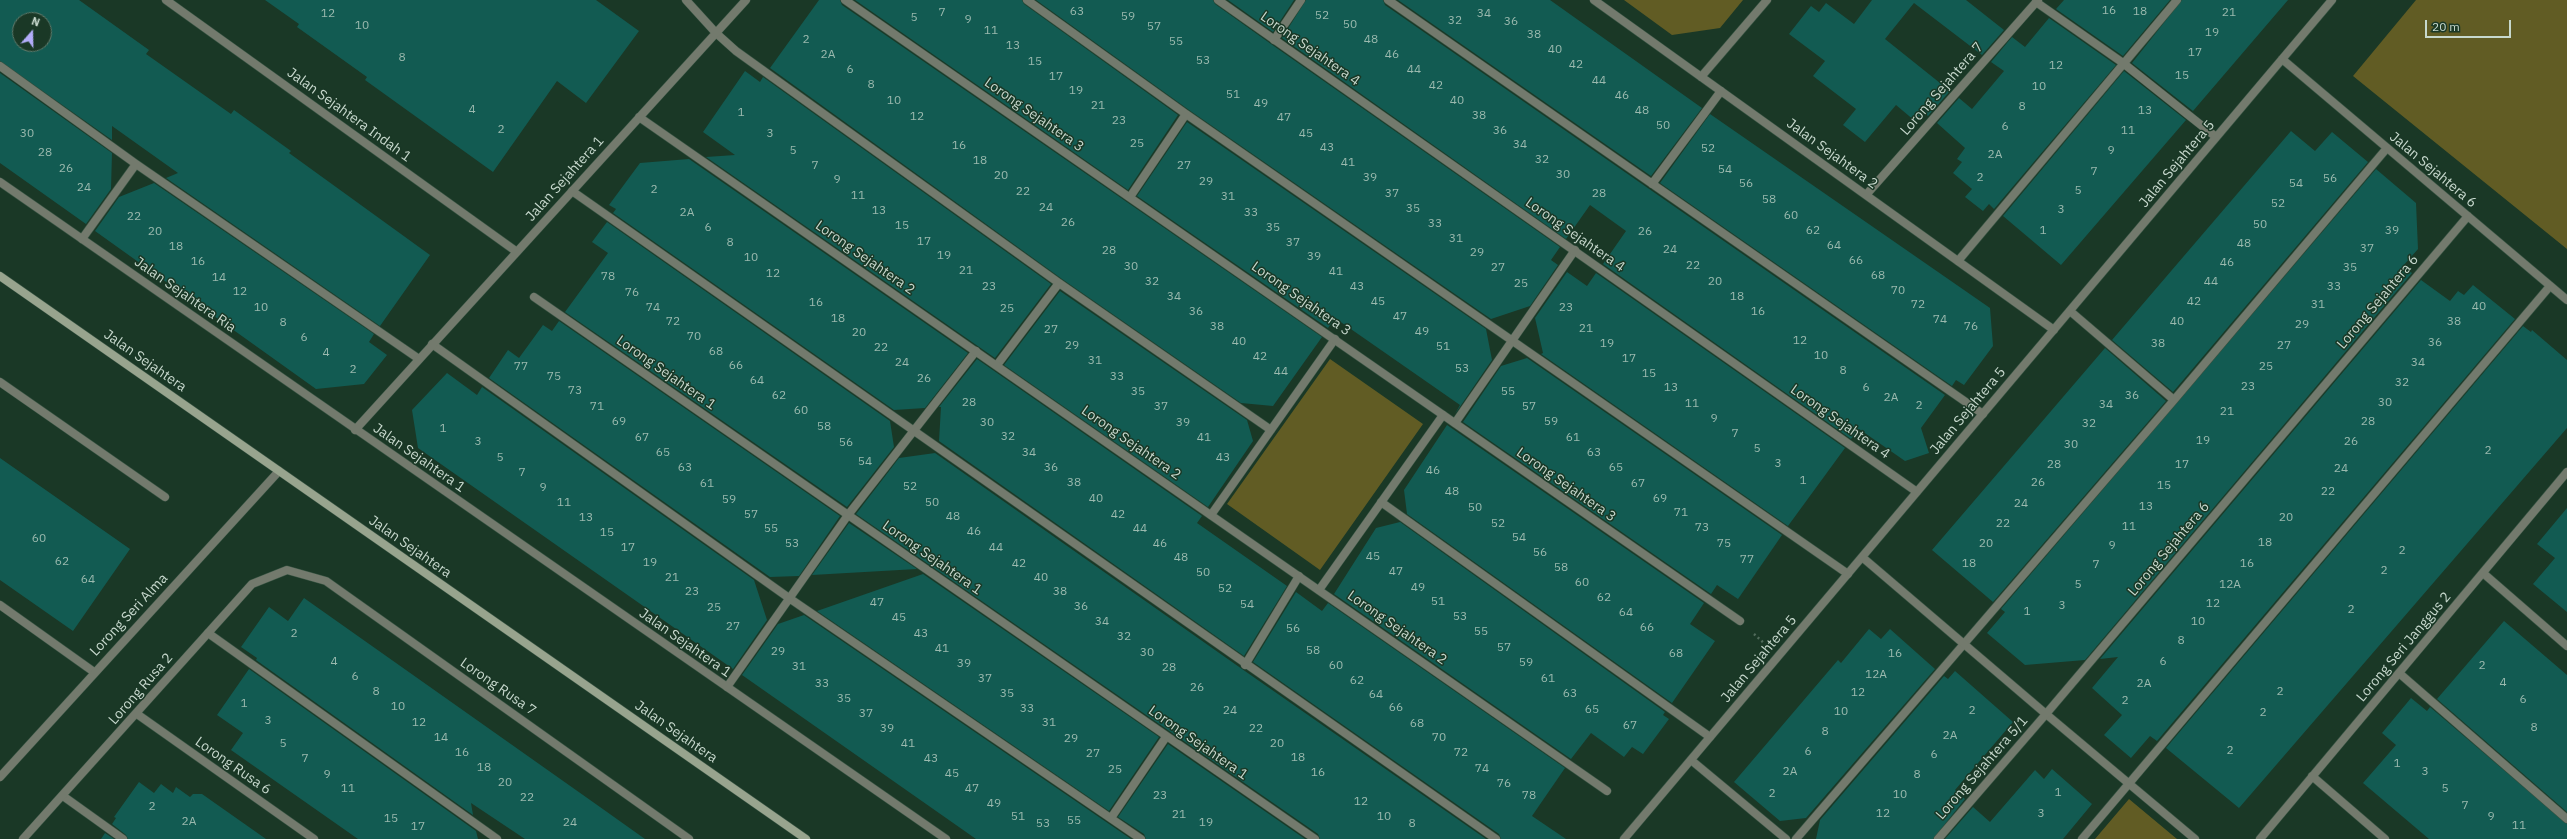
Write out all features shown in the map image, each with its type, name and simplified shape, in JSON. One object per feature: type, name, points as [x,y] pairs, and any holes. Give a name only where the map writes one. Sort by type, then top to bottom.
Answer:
[{"type":"main road","name":"Jalan Sejahtera","points":[[0,276],[806,839]]},
{"type":"street","name":"Jalan Sejahtera Indah 1","points":[[166,0],[517,252]]},
{"type":"street","points":[[686,0],[716,33],[736,51],[1059,283],[1271,430]]},
{"type":"street","name":"Jalan Sejahtera 1","points":[[746,0],[355,430],[946,839]]},
{"type":"street","name":"Lorong Sejahtera 3","points":[[845,0],[1740,621]]},
{"type":"street","points":[[1027,0],[1186,114],[1848,574]]},
{"type":"street","name":"Lorong Sejahtera 4","points":[[1218,0],[1917,492]]},
{"type":"street","points":[[1274,40],[1301,0]]},
{"type":"street","points":[[1388,0],[1983,414]]},
{"type":"street","name":"Jalan Sejahtera 2","points":[[1594,0],[2054,330]]},
{"type":"street","points":[[1701,77],[1767,0]]},
{"type":"street","points":[[1958,261],[2177,0]]},
{"type":"street","name":"Jalan Sejahtera 5","points":[[1624,839],[2332,0]]},
{"type":"street","points":[[2037,1],[2123,63],[2216,137]]},
{"type":"street","name":"Lorong Sejahtera 7","points":[[1866,195],[2037,1]]},
{"type":"street","name":"Jalan Sejahtera 6","points":[[2282,59],[2567,300]]},
{"type":"street","points":[[0,66],[136,164],[419,359]]},
{"type":"street","points":[[1652,184],[1721,91]]},
{"type":"street","points":[[1130,197],[1186,114]]},
{"type":"street","name":"Lorong Sejahtera 2","points":[[639,117],[1607,791]]},
{"type":"street","points":[[1796,839],[2174,400],[2387,148]]},
{"type":"street","points":[[82,239],[136,164]]},
{"type":"street","name":"Jalan Sejahtera Ria","points":[[0,182],[355,430]]},
{"type":"street","points":[[572,191],[1245,665],[1496,839]]},
{"type":"street","name":"Lorong Sejahtera 6","points":[[2046,714],[2468,216]]},
{"type":"street","points":[[1455,423],[1575,250]]},
{"type":"street","points":[[997,365],[1059,283]]},
{"type":"street","points":[[2082,839],[2550,286]]},
{"type":"street","name":"Lorong Sejahtera 1","points":[[534,297],[1315,839]]},
{"type":"street","points":[[2070,311],[2174,400]]},
{"type":"street","points":[[1211,515],[1335,339]]},
{"type":"street","points":[[432,344],[789,598],[1141,839]]},
{"type":"street","points":[[727,687],[848,515],[976,351]]},
{"type":"street","points":[[0,382],[165,497]]},
{"type":"street","points":[[1319,590],[1443,414]]},
{"type":"street","name":"Lorong Seri Alma","points":[[0,777],[278,471]]},
{"type":"street","name":"Lorong Seri Janggus 2","points":[[2260,839],[2567,473]]},
{"type":"street","points":[[1381,502],[1710,738]]},
{"type":"street","points":[[1862,557],[2194,839]]},
{"type":"street","name":"Lorong Rusa 2","points":[[23,839],[137,714],[252,584],[286,570]]},
{"type":"street","name":"Lorong Rusa 7","points":[[286,570],[326,581],[689,839]]},
{"type":"street","points":[[2483,573],[2567,646]]},
{"type":"street","points":[[1245,665],[1299,576]]},
{"type":"street","points":[[0,605],[94,672]]},
{"type":"street","points":[[208,633],[497,839]]},
{"type":"street","points":[[2399,673],[2567,819]]},
{"type":"street","name":"Lorong Rusa 6","points":[[137,714],[314,839]]},
{"type":"street","name":"Lorong Sejahtera 5/1","points":[[1938,839],[2046,714]]},
{"type":"street","points":[[1111,818],[1166,737]]},
{"type":"street","points":[[1691,760],[1786,839]]},
{"type":"street","points":[[2312,776],[2385,839]]},
{"type":"street","points":[[63,796],[123,839]]},
{"type":"path","points":[[1740,621],[1778,656]]},
{"type":"shaded area","points":[[1624,0],[1743,0],[1720,28],[1672,35]]},
{"type":"shaded area","points":[[2416,0],[2567,0],[2567,249],[2353,76]]},
{"type":"shaded area","points":[[1330,359],[1423,424],[1320,570],[1227,504]]},
{"type":"shaded area","points":[[2129,799],[2177,839],[2095,839]]},
{"type":"building","points":[[0,0],[79,0],[149,50],[146,54],[231,114],[234,110],[291,151],[289,153],[430,255],[380,326],[166,178],[178,173],[112,126],[112,140],[0,61]]},
{"type":"building","points":[[265,0],[596,0],[639,31],[586,103],[557,81],[493,172],[365,80],[367,77],[297,27],[299,24]]},
{"type":"building","points":[[819,0],[840,0],[842,5],[1322,337],[1273,406],[1241,403],[1062,279],[770,68]]},
{"type":"building","points":[[855,0],[1022,0],[1024,4],[1178,115],[1128,190]]},
{"type":"building","points":[[1036,0],[1213,0],[1215,4],[1271,44],[1560,247],[1551,260],[1558,265],[1530,306],[1491,319],[1189,110]]},
{"type":"building","points":[[1228,0],[1294,0],[1273,32]]},
{"type":"building","points":[[1306,0],[1383,0],[1385,5],[1945,395],[1921,428],[1929,453],[1905,461],[1859,429],[1851,439],[1603,264],[1626,231],[1590,205],[1566,239],[1282,38]]},
{"type":"building","points":[[1398,0],[1550,0],[1702,108],[1651,176]]},
{"type":"building","points":[[1872,0],[1966,0],[2004,30],[1982,55],[1914,3],[1885,39],[1950,91],[1928,116],[1923,112],[1915,121],[1896,105],[1865,142],[1843,125],[1856,109],[1813,76],[1825,61],[1789,34],[1811,6],[1819,12],[1826,3],[1854,24]]},
{"type":"building","points":[[2064,0],[2170,0],[2123,56],[2056,9]]},
{"type":"building","points":[[2182,0],[2288,0],[2193,111],[2132,63]]},
{"type":"building","points":[[2049,18],[2116,65],[1994,209],[1989,204],[1983,211],[1965,197],[1972,189],[1953,173],[1962,162],[1957,159],[1965,148],[1937,123],[1959,98],[1972,109],[2004,71],[1991,62],[2012,37],[2025,47]]},
{"type":"building","points":[[745,71],[760,82],[763,77],[1051,284],[995,358],[706,157],[735,155],[703,132]]},
{"type":"building","points":[[2124,71],[2186,120],[2061,265],[2003,216]]},
{"type":"building","points":[[0,73],[112,153],[111,189],[86,224],[0,163]]},
{"type":"building","points":[[1710,114],[1990,308],[1993,346],[1964,385],[1956,380],[1952,386],[1660,183]]},
{"type":"building","points":[[1187,122],[1486,329],[1492,360],[1455,414],[1460,405],[1335,318],[1328,328],[1137,196]]},
{"type":"building","points":[[2291,131],[2315,151],[2332,132],[2368,162],[2173,392],[2112,340]]},
{"type":"building","points":[[689,159],[968,353],[925,408],[894,410],[613,213],[616,209],[609,205],[640,163]]},
{"type":"building","points":[[2376,169],[2416,203],[2418,249],[2403,266],[2412,273],[2085,660],[2025,665],[1987,633],[2005,612],[2001,609]]},
{"type":"building","points":[[154,183],[374,334],[369,342],[387,355],[364,384],[316,389],[95,231],[119,197]]},
{"type":"building","points":[[607,222],[890,421],[894,447],[847,507],[565,312],[608,253],[592,242]]},
{"type":"building","points":[[1567,272],[1587,286],[1596,273],[1845,448],[1788,526],[1541,354],[1543,353],[1535,318]]},
{"type":"building","points":[[2421,280],[2450,301],[2458,291],[2464,295],[2473,285],[2515,319],[2157,741],[2150,736],[2131,758],[2104,735],[2122,715],[2092,688],[2118,657],[2100,659]]},
{"type":"building","points":[[1060,291],[1247,420],[1253,441],[1208,507],[1004,365]]},
{"type":"building","points":[[559,321],[840,516],[799,576],[770,577],[489,378],[508,350],[519,358],[543,325],[552,331]]},
{"type":"building","points":[[2523,326],[2531,332],[2532,330],[2567,360],[2567,428],[2239,808],[2166,748]]},
{"type":"building","points":[[2105,348],[2166,401],[1993,602],[1932,550]]},
{"type":"building","points":[[1527,358],[1782,535],[1738,599],[1717,585],[1711,594],[1463,422],[1501,366]]},
{"type":"building","points":[[977,359],[1202,516],[1197,523],[1287,586],[1244,656],[939,441],[941,407],[939,407]]},
{"type":"building","points":[[447,373],[477,395],[482,387],[754,580],[767,620],[733,669],[418,448],[412,410]]},
{"type":"building","points":[[1447,425],[1704,603],[1690,624],[1715,641],[1672,703],[1407,514],[1404,490]]},
{"type":"building","points":[[935,453],[1486,839],[1320,839],[1318,834],[856,514],[899,458]]},
{"type":"building","points":[[0,458],[130,549],[73,631],[0,580]]},
{"type":"building","points":[[2567,508],[2567,612],[2533,584],[2555,558],[2537,544]]},
{"type":"building","points":[[1400,522],[1665,712],[1663,715],[1669,719],[1643,754],[1632,747],[1624,757],[1591,733],[1571,759],[1334,594],[1376,528]]},
{"type":"building","points":[[849,523],[917,569],[812,575]]},
{"type":"building","points":[[923,574],[1159,737],[1109,811],[817,611]]},
{"type":"building","points":[[1296,592],[1322,611],[1328,603],[1565,768],[1532,816],[1566,839],[1501,839],[1499,834],[1253,662]]},
{"type":"building","points":[[304,598],[645,839],[525,839],[471,803],[473,815],[256,660],[257,658],[241,647],[269,607],[288,621]]},
{"type":"building","points":[[804,615],[1131,839],[976,839],[742,675],[778,624]]},
{"type":"building","points":[[2504,621],[2567,675],[2567,812],[2437,699]]},
{"type":"building","points":[[1869,629],[1881,639],[1890,629],[1935,669],[1806,818],[1780,821],[1734,782],[1838,660],[1841,663]]},
{"type":"building","points":[[249,669],[476,831],[478,839],[358,839],[231,750],[243,733],[217,715]]},
{"type":"building","points":[[1955,671],[2013,722],[1955,790],[1965,799],[1933,839],[1816,839],[1820,820],[1944,676],[1948,679]]},
{"type":"building","points":[[2411,698],[2427,711],[2430,707],[2567,824],[2567,839],[2429,839],[2363,783],[2396,745],[2382,733]]},
{"type":"building","points":[[1168,744],[1305,839],[1146,839],[1144,834],[1118,817]]},
{"type":"building","points":[[2052,769],[2092,804],[2063,839],[1945,839],[1973,807],[1990,822],[2035,770],[2044,779]]},
{"type":"building","points":[[139,782],[154,793],[161,784],[173,793],[176,787],[190,797],[193,794],[202,794],[266,839],[128,839],[126,835],[112,824],[116,818],[114,817]]},
{"type":"building","points":[[105,833],[114,839],[101,839]]}]
